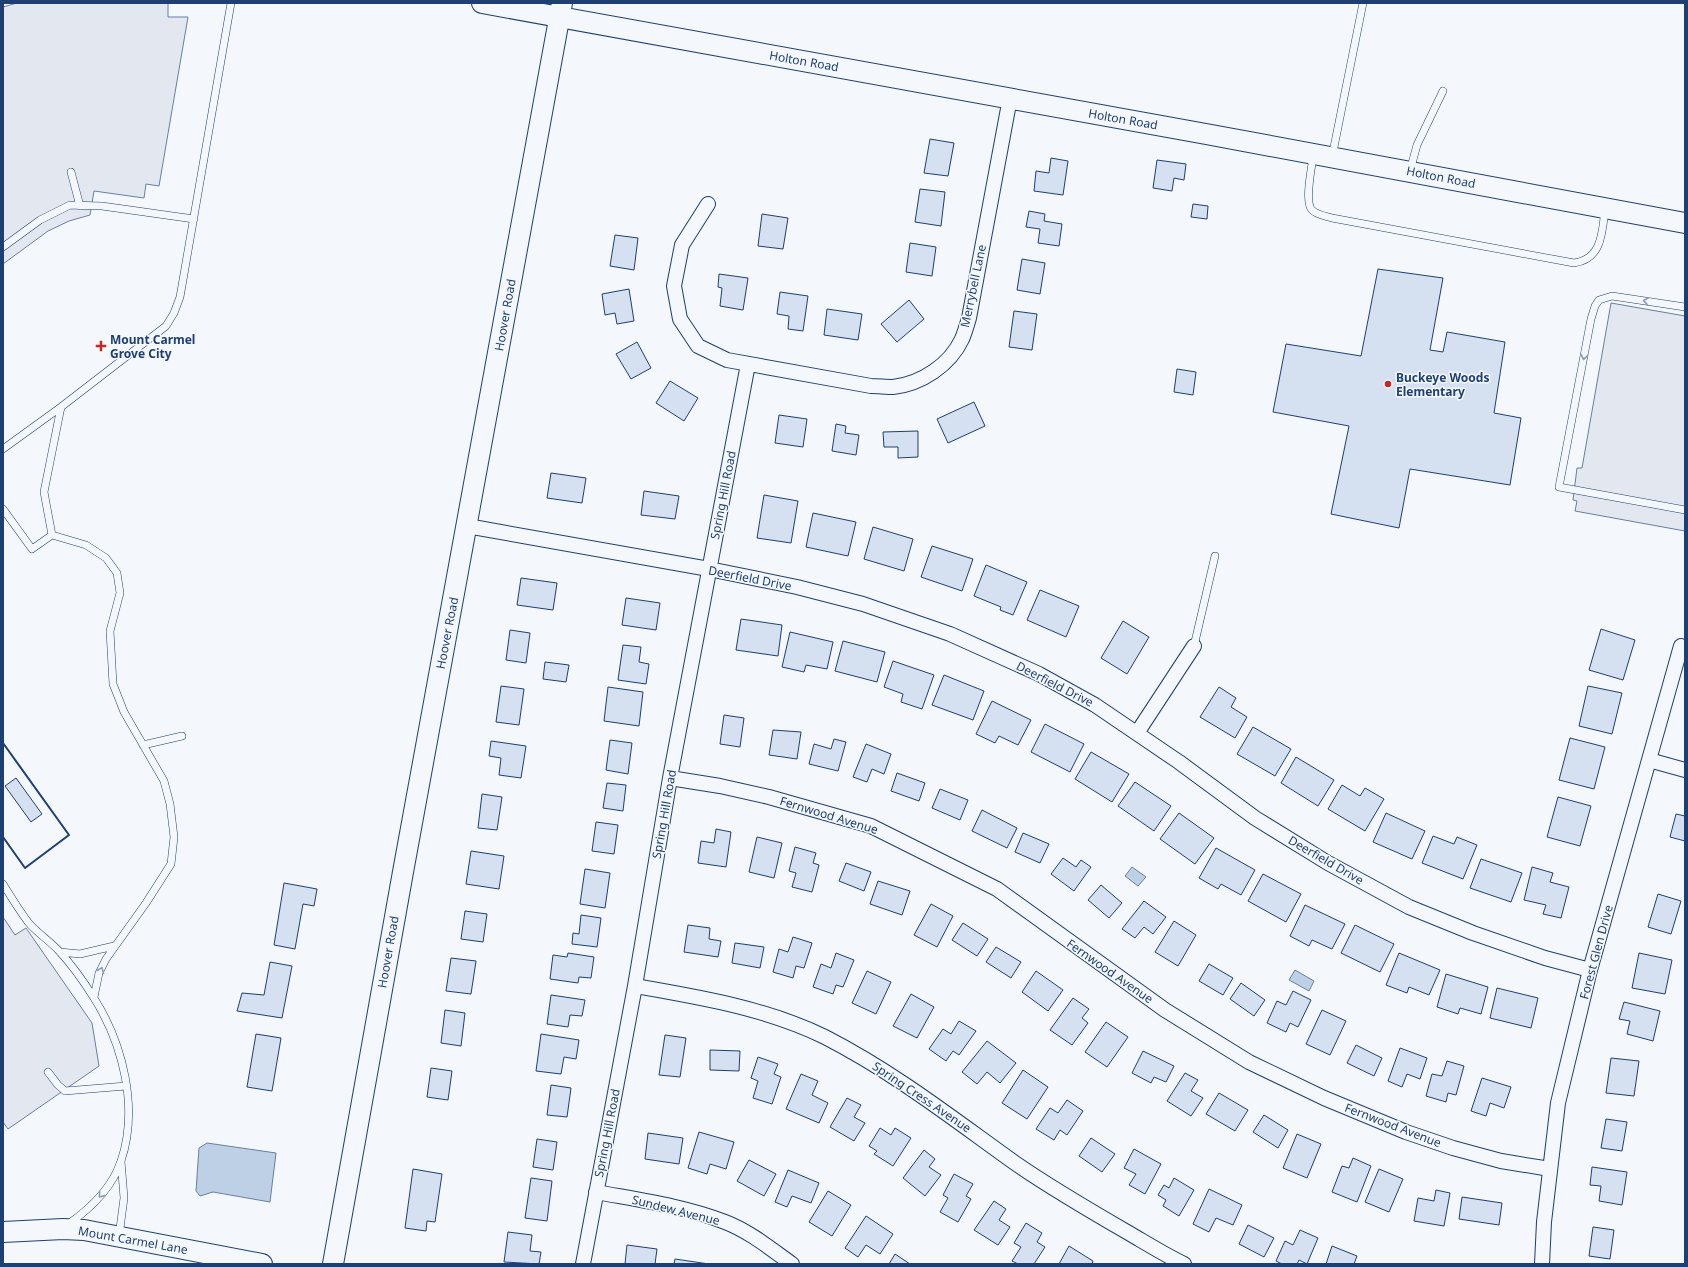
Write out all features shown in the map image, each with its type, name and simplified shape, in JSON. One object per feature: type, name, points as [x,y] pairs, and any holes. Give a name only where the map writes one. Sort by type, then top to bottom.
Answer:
[{"type":"street","name":"Holton Road","points":[[482,3],[561,10],[1010,98],[1685,223]]},
{"type":"street","name":"Hoover Road","points":[[333,1264],[561,10]]},
{"type":"street","name":"Merrybell Lane","points":[[708,204],[682,245],[674,286],[680,319],[698,346],[727,360],[871,386],[893,387],[914,382],[934,371],[950,357],[962,339],[969,318],[1010,98]]},
{"type":"street","name":"Spring Hill Road","points":[[583,1264],[635,986],[670,778],[748,364]]},
{"type":"street","name":"Deerfield Drive","points":[[467,526],[709,569],[797,587],[863,604],[950,634],[1039,674],[1095,705],[1255,818],[1328,863],[1409,907],[1473,933],[1545,958],[1590,970]]},
{"type":"street","points":[[1136,733],[1194,646]]},
{"type":"street","name":"Forest Glen Drive","points":[[1542,1264],[1544,1222],[1558,1103],[1590,970],[1681,646]]},
{"type":"street","points":[[1649,760],[1685,770]]},
{"type":"street","name":"Fernwood Avenue","points":[[670,778],[720,786],[769,797],[871,826],[997,889],[1165,1010],[1249,1062],[1324,1098],[1406,1132],[1453,1148],[1501,1161],[1550,1169]]},
{"type":"street","name":"Spring Cress Avenue","points":[[635,986],[687,995],[752,1010],[823,1036],[864,1058],[905,1083],[1030,1172],[1104,1218],[1184,1264]]},
{"type":"street","name":"Sundew Avenue","points":[[596,1192],[644,1201],[726,1222],[751,1236],[792,1264]]},
{"type":"street","name":"Mount Carmel Lane","points":[[3,1232],[63,1229],[118,1236],[262,1264]]},
{"type":"lane","points":[[3,448],[61,407],[166,326],[174,314],[180,297],[231,3]]},
{"type":"lane","points":[[1363,3],[1323,155],[1310,180],[1309,205],[1316,214],[1574,263],[1590,258],[1601,243],[1605,208]]},
{"type":"lane","points":[[1410,171],[1417,145],[1442,91]]},
{"type":"lane","points":[[71,172],[80,206]]},
{"type":"lane","points":[[3,247],[40,220],[70,206],[102,206],[194,219]]},
{"type":"lane","points":[[1685,307],[1612,296],[1599,300],[1595,306],[1591,319],[1559,487],[1685,510]]},
{"type":"lane","points":[[52,535],[44,492],[61,407]]},
{"type":"lane","points":[[3,509],[32,549],[52,535]]},
{"type":"lane","points":[[52,535],[86,545],[106,558],[117,573],[120,593],[110,631],[113,684],[124,712],[164,781],[170,804],[174,837],[171,864],[146,903],[114,946],[99,973],[94,997]]},
{"type":"lane","points":[[1194,646],[1215,556]]},
{"type":"lane","points":[[143,745],[182,736]]},
{"type":"lane","points":[[3,884],[29,923],[60,952],[94,997],[110,1027],[122,1058],[128,1112],[121,1161],[124,1198],[118,1236]]},
{"type":"lane","points":[[60,952],[80,954],[114,946]]},
{"type":"lane","points":[[48,1072],[58,1085],[65,1091],[126,1086]]},
{"type":"lane","points":[[63,1229],[99,1198],[109,1185],[121,1161]]},
{"type":"shaded area","points":[[17,3],[168,3],[168,17],[188,17],[159,186],[146,184],[144,198],[94,191],[90,215],[69,221],[48,231],[3,264],[3,7]]},
{"type":"shaded area","points":[[1611,303],[1685,316],[1685,531],[1575,511],[1577,501],[1573,500],[1577,468],[1582,468]]},
{"type":"shaded area","points":[[3,917],[15,935],[26,928],[92,1023],[99,1066],[8,1129],[3,1122]]},
{"type":"water","points":[[1132,867],[1146,877],[1138,886],[1125,876]]},
{"type":"water","points":[[1295,970],[1314,981],[1309,991],[1289,980]]},
{"type":"water","points":[[207,1143],[276,1153],[270,1202],[213,1192],[200,1196],[196,1191],[199,1148]]},
{"type":"building","points":[[930,139],[954,143],[948,176],[924,173]]},
{"type":"building","points":[[1051,158],[1068,161],[1063,195],[1034,191],[1036,171],[1049,173]]},
{"type":"building","points":[[1157,160],[1186,164],[1184,180],[1174,178],[1172,191],[1153,188]]},
{"type":"building","points":[[920,189],[945,192],[941,226],[915,222]]},
{"type":"building","points":[[1193,204],[1208,206],[1207,219],[1191,217]]},
{"type":"building","points":[[1029,211],[1045,214],[1044,221],[1062,224],[1059,246],[1038,243],[1040,229],[1026,227]]},
{"type":"building","points":[[762,214],[788,218],[783,249],[758,246]]},
{"type":"building","points":[[615,235],[638,238],[634,270],[610,266]]},
{"type":"building","points":[[910,243],[936,247],[932,276],[906,272]]},
{"type":"building","points":[[1022,259],[1045,263],[1040,294],[1017,290]]},
{"type":"building","name":"Buckeye Woods Elementary","points":[[1378,269],[1443,278],[1430,350],[1443,352],[1447,332],[1505,342],[1494,413],[1521,418],[1510,485],[1410,469],[1399,528],[1331,514],[1349,426],[1273,412],[1286,344],[1361,356]]},
{"type":"building","points":[[719,274],[748,278],[743,310],[720,306],[722,288],[718,287]]},
{"type":"building","points":[[629,289],[634,321],[617,324],[615,313],[605,315],[602,294]]},
{"type":"building","points":[[780,292],[808,296],[803,331],[788,329],[789,316],[777,314]]},
{"type":"building","points":[[909,300],[924,319],[897,342],[881,324]]},
{"type":"building","points":[[827,309],[862,314],[858,340],[824,335]]},
{"type":"building","points":[[1014,311],[1037,314],[1032,350],[1009,347]]},
{"type":"building","points":[[637,342],[651,368],[631,379],[616,354]]},
{"type":"building","points":[[1177,369],[1196,372],[1193,395],[1174,392]]},
{"type":"building","points":[[670,381],[698,398],[684,421],[656,403]]},
{"type":"building","points":[[974,402],[985,426],[948,443],[937,419]]},
{"type":"building","points":[[779,415],[807,419],[803,447],[775,443]]},
{"type":"building","points":[[836,424],[846,426],[845,433],[859,435],[856,455],[832,451]]},
{"type":"building","points":[[918,431],[918,457],[898,458],[898,447],[884,447],[883,432]]},
{"type":"building","points":[[551,473],[586,478],[582,503],[547,498]]},
{"type":"building","points":[[644,491],[679,496],[675,519],[641,515]]},
{"type":"building","points":[[764,495],[798,501],[791,543],[757,538]]},
{"type":"building","points":[[813,513],[856,522],[848,556],[806,547]]},
{"type":"building","points":[[873,527],[913,539],[904,571],[864,559]]},
{"type":"building","points":[[932,546],[973,559],[962,591],[921,577]]},
{"type":"building","points":[[986,565],[1027,582],[1013,615],[1000,610],[1001,607],[974,596]]},
{"type":"building","points":[[521,578],[557,583],[553,610],[517,605]]},
{"type":"building","points":[[1040,590],[1079,606],[1066,637],[1027,620]]},
{"type":"building","points":[[626,598],[660,603],[656,630],[622,625]]},
{"type":"building","points":[[741,619],[782,625],[778,656],[736,650]]},
{"type":"building","points":[[1123,621],[1149,637],[1127,674],[1101,658]]},
{"type":"building","points":[[1601,629],[1635,640],[1623,680],[1589,670]]},
{"type":"building","points":[[510,630],[530,633],[526,663],[506,660]]},
{"type":"building","points":[[790,632],[833,642],[827,669],[806,665],[804,672],[782,667]]},
{"type":"building","points":[[843,641],[885,652],[877,682],[835,671]]},
{"type":"building","points":[[623,645],[641,647],[639,662],[649,664],[646,684],[618,680]]},
{"type":"building","points":[[893,661],[934,675],[922,709],[901,702],[903,694],[884,687]]},
{"type":"building","points":[[545,662],[569,665],[566,682],[543,679]]},
{"type":"building","points":[[944,675],[984,691],[973,720],[932,705]]},
{"type":"building","points":[[501,686],[524,689],[519,725],[496,722]]},
{"type":"building","points":[[1588,686],[1622,693],[1612,734],[1579,726]]},
{"type":"building","points":[[608,687],[643,692],[639,726],[604,721]]},
{"type":"building","points":[[1219,687],[1236,698],[1231,707],[1247,717],[1235,738],[1200,717]]},
{"type":"building","points":[[992,701],[1031,720],[1018,745],[999,736],[995,743],[976,734]]},
{"type":"building","points":[[724,715],[744,718],[740,747],[720,744]]},
{"type":"building","points":[[1045,724],[1084,744],[1070,772],[1031,752]]},
{"type":"building","points":[[1253,727],[1291,749],[1275,776],[1237,754]]},
{"type":"building","points":[[773,730],[801,732],[797,759],[769,755]]},
{"type":"building","points":[[1570,738],[1605,747],[1594,789],[1559,780]]},
{"type":"building","points":[[834,739],[846,742],[838,771],[809,764],[814,744],[831,749]]},
{"type":"building","points":[[610,740],[632,743],[628,774],[606,770]]},
{"type":"building","points":[[491,741],[526,746],[521,778],[499,775],[501,758],[489,756]]},
{"type":"building","points":[[866,744],[891,754],[884,774],[872,769],[867,782],[853,777]]},
{"type":"building","points":[[1091,752],[1129,774],[1112,802],[1075,779]]},
{"type":"building","points":[[1296,757],[1334,780],[1318,806],[1281,783]]},
{"type":"building","points":[[897,773],[925,783],[919,801],[891,791]]},
{"type":"building","points":[[16,778],[42,814],[31,822],[5,786]]},
{"type":"building","points":[[1135,782],[1171,806],[1154,831],[1118,806]]},
{"type":"building","points":[[607,783],[626,785],[623,811],[603,808]]},
{"type":"building","points":[[1342,785],[1360,796],[1365,788],[1384,799],[1365,831],[1328,809]]},
{"type":"building","points":[[940,789],[968,800],[960,820],[932,808]]},
{"type":"building","points":[[482,794],[502,797],[497,830],[478,828]]},
{"type":"building","points":[[1558,797],[1591,806],[1580,846],[1547,837]]},
{"type":"building","points":[[982,810],[1017,828],[1007,848],[972,831]]},
{"type":"building","points":[[1179,813],[1214,838],[1195,864],[1160,839]]},
{"type":"building","points":[[1386,813],[1425,831],[1412,859],[1373,842]]},
{"type":"building","points":[[1676,814],[1685,816],[1685,841],[1670,837]]},
{"type":"building","points":[[596,822],[618,825],[614,854],[592,851]]},
{"type":"building","points":[[716,829],[731,832],[726,867],[698,863],[701,841],[714,843]]},
{"type":"building","points":[[1023,833],[1049,844],[1040,863],[1015,852]]},
{"type":"building","points":[[1433,836],[1454,844],[1457,837],[1477,845],[1463,879],[1422,863]]},
{"type":"building","points":[[757,837],[782,843],[774,878],[749,872]]},
{"type":"building","points":[[795,847],[816,853],[813,863],[819,865],[812,892],[792,887],[796,873],[789,871]]},
{"type":"building","points":[[1216,848],[1255,870],[1241,895],[1221,884],[1218,889],[1199,878]]},
{"type":"building","points":[[471,851],[504,856],[499,889],[466,884]]},
{"type":"building","points":[[1063,858],[1076,867],[1081,860],[1091,867],[1074,891],[1051,874]]},
{"type":"building","points":[[1481,859],[1522,873],[1511,902],[1470,888]]},
{"type":"building","points":[[846,863],[871,872],[864,891],[839,881]]},
{"type":"building","points":[[1532,867],[1553,873],[1550,882],[1569,887],[1561,918],[1543,914],[1546,905],[1524,900]]},
{"type":"building","points":[[585,869],[610,873],[605,908],[580,904]]},
{"type":"building","points":[[1263,874],[1301,894],[1286,922],[1248,901]]},
{"type":"building","points":[[878,881],[910,891],[902,915],[870,904]]},
{"type":"building","points":[[284,883],[317,889],[314,906],[303,904],[295,949],[274,945]]},
{"type":"building","points":[[1101,885],[1122,903],[1109,918],[1088,900]]},
{"type":"building","points":[[1658,894],[1681,901],[1671,934],[1648,927]]},
{"type":"building","points":[[1144,901],[1166,917],[1153,934],[1144,927],[1135,938],[1122,929]]},
{"type":"building","points":[[931,904],[953,916],[937,947],[914,935]]},
{"type":"building","points":[[1305,905],[1345,924],[1332,949],[1312,940],[1309,946],[1290,936]]},
{"type":"building","points":[[465,911],[487,914],[483,942],[461,939]]},
{"type":"building","points":[[581,915],[601,918],[597,947],[572,944],[573,933],[579,934]]},
{"type":"building","points":[[1174,921],[1196,935],[1178,966],[1155,952]]},
{"type":"building","points":[[963,923],[988,939],[977,956],[952,940]]},
{"type":"building","points":[[688,925],[710,928],[709,939],[721,941],[718,957],[684,952]]},
{"type":"building","points":[[1355,925],[1394,944],[1380,972],[1341,953]]},
{"type":"building","points":[[793,937],[812,943],[804,968],[796,966],[793,978],[773,972],[779,949],[788,952]]},
{"type":"building","points":[[735,943],[764,947],[760,968],[732,963]]},
{"type":"building","points":[[996,947],[1021,962],[1011,978],[986,962]]},
{"type":"building","points":[[568,953],[594,957],[591,978],[579,977],[578,983],[550,979],[553,955],[567,957]]},
{"type":"building","points":[[836,953],[854,960],[843,987],[836,985],[833,994],[813,987],[821,964],[831,968]]},
{"type":"building","points":[[1399,953],[1440,970],[1429,995],[1409,987],[1407,993],[1386,985]]},
{"type":"building","points":[[1639,953],[1672,960],[1665,994],[1632,988]]},
{"type":"building","points":[[451,958],[476,961],[471,994],[446,991]]},
{"type":"building","points":[[270,962],[292,966],[282,1018],[237,1011],[242,993],[264,995]]},
{"type":"building","points":[[1209,964],[1233,978],[1223,995],[1199,981]]},
{"type":"building","points":[[867,971],[891,982],[876,1014],[852,1003]]},
{"type":"building","points":[[1036,971],[1063,990],[1048,1011],[1022,992]]},
{"type":"building","points":[[1446,974],[1488,987],[1481,1014],[1460,1008],[1458,1014],[1437,1007]]},
{"type":"building","points":[[1241,983],[1265,1000],[1254,1016],[1230,999]]},
{"type":"building","points":[[1497,988],[1538,998],[1531,1028],[1490,1018]]},
{"type":"building","points":[[1293,991],[1311,1000],[1298,1027],[1290,1023],[1286,1032],[1267,1023],[1277,1001],[1286,1005]]},
{"type":"building","points":[[911,994],[934,1007],[917,1038],[893,1026]]},
{"type":"building","points":[[551,995],[585,1000],[582,1016],[570,1015],[568,1027],[547,1024]]},
{"type":"building","points":[[1073,998],[1089,1009],[1082,1018],[1088,1023],[1072,1045],[1050,1030]]},
{"type":"building","points":[[1624,1002],[1660,1011],[1653,1041],[1627,1034],[1630,1021],[1619,1019]]},
{"type":"building","points":[[445,1010],[465,1013],[461,1046],[441,1043]]},
{"type":"building","points":[[1322,1010],[1346,1021],[1330,1055],[1306,1044]]},
{"type":"building","points":[[959,1021],[976,1031],[959,1055],[953,1051],[946,1061],[929,1049],[943,1029],[951,1034]]},
{"type":"building","points":[[1106,1022],[1128,1037],[1107,1067],[1085,1052]]},
{"type":"building","points":[[256,1034],[281,1038],[272,1091],[247,1087]]},
{"type":"building","points":[[541,1034],[579,1040],[576,1059],[564,1057],[561,1074],[536,1071]]},
{"type":"building","points":[[665,1035],[686,1038],[680,1077],[659,1075]]},
{"type":"building","points":[[987,1041],[1016,1063],[1000,1083],[987,1072],[977,1084],[962,1072]]},
{"type":"building","points":[[1356,1045],[1382,1058],[1374,1076],[1347,1063]]},
{"type":"building","points":[[1400,1048],[1427,1058],[1420,1079],[1407,1074],[1402,1087],[1388,1081]]},
{"type":"building","points":[[710,1050],[740,1051],[739,1071],[710,1070]]},
{"type":"building","points":[[1143,1051],[1174,1066],[1166,1082],[1154,1077],[1151,1083],[1132,1073]]},
{"type":"building","points":[[758,1057],[778,1064],[774,1074],[781,1077],[772,1104],[753,1098],[758,1081],[751,1078]]},
{"type":"building","points":[[1611,1058],[1639,1061],[1634,1096],[1606,1093]]},
{"type":"building","points":[[1447,1061],[1464,1066],[1456,1095],[1448,1093],[1446,1102],[1426,1096],[1432,1074],[1442,1076]]},
{"type":"building","points":[[431,1068],[452,1071],[448,1100],[427,1097]]},
{"type":"building","points":[[1023,1070],[1048,1087],[1027,1119],[1002,1103]]},
{"type":"building","points":[[1185,1073],[1198,1080],[1191,1091],[1203,1098],[1191,1116],[1167,1101]]},
{"type":"building","points":[[801,1074],[818,1081],[812,1095],[828,1103],[819,1123],[786,1109]]},
{"type":"building","points":[[1482,1078],[1511,1087],[1504,1108],[1490,1103],[1486,1116],[1471,1111]]},
{"type":"building","points":[[551,1085],[571,1088],[567,1117],[547,1115]]},
{"type":"building","points":[[1219,1093],[1248,1110],[1235,1131],[1206,1114]]},
{"type":"building","points":[[847,1098],[861,1105],[854,1117],[865,1123],[854,1141],[830,1127]]},
{"type":"building","points":[[1067,1100],[1083,1111],[1067,1135],[1060,1130],[1054,1140],[1036,1129],[1050,1108],[1058,1113]]},
{"type":"building","points":[[1264,1115],[1288,1130],[1278,1148],[1253,1132]]},
{"type":"building","points":[[1606,1119],[1627,1122],[1622,1151],[1601,1148]]},
{"type":"building","points":[[880,1128],[891,1135],[895,1128],[911,1138],[893,1166],[874,1154],[877,1151],[869,1146]]},
{"type":"building","points":[[699,1132],[734,1142],[726,1169],[710,1164],[707,1174],[688,1168]]},
{"type":"building","points":[[648,1133],[683,1138],[679,1164],[645,1159]]},
{"type":"building","points":[[1297,1134],[1321,1144],[1307,1178],[1283,1168]]},
{"type":"building","points":[[1091,1138],[1115,1154],[1102,1172],[1079,1156]]},
{"type":"building","points":[[537,1139],[557,1142],[553,1170],[533,1167]]},
{"type":"building","points":[[1134,1149],[1161,1164],[1145,1194],[1129,1185],[1136,1174],[1124,1168]]},
{"type":"building","points":[[924,1150],[935,1159],[929,1167],[941,1175],[925,1196],[903,1178]]},
{"type":"building","points":[[1353,1158],[1371,1166],[1357,1202],[1332,1192],[1342,1166],[1349,1168]]},
{"type":"building","points":[[749,1160],[776,1174],[764,1196],[737,1181]]},
{"type":"building","points":[[1592,1167],[1627,1172],[1622,1205],[1599,1201],[1601,1186],[1590,1185]]},
{"type":"building","points":[[413,1169],[442,1174],[435,1222],[427,1221],[426,1231],[405,1228]]},
{"type":"building","points":[[1379,1169],[1403,1179],[1389,1212],[1365,1202]]},
{"type":"building","points":[[788,1170],[819,1183],[811,1203],[792,1196],[787,1207],[775,1202]]},
{"type":"building","points":[[954,1174],[973,1184],[966,1196],[971,1199],[958,1222],[940,1212],[948,1198],[943,1195]]},
{"type":"building","points":[[531,1178],[552,1181],[547,1221],[525,1218]]},
{"type":"building","points":[[1174,1178],[1194,1190],[1179,1216],[1163,1206],[1166,1200],[1158,1195],[1164,1185],[1169,1188]]},
{"type":"building","points":[[1209,1189],[1242,1205],[1233,1225],[1216,1218],[1209,1232],[1193,1224]]},
{"type":"building","points":[[1436,1190],[1450,1193],[1444,1226],[1414,1221],[1418,1198],[1434,1201]]},
{"type":"building","points":[[828,1191],[851,1205],[832,1236],[809,1222]]},
{"type":"building","points":[[1462,1197],[1502,1203],[1499,1225],[1459,1219]]},
{"type":"building","points":[[994,1201],[1006,1209],[999,1220],[1010,1227],[998,1245],[974,1230]]},
{"type":"building","points":[[866,1216],[893,1234],[880,1254],[866,1245],[858,1257],[845,1248]]},
{"type":"building","points":[[1026,1223],[1042,1233],[1037,1242],[1045,1247],[1034,1264],[1018,1264],[1012,1261],[1021,1247],[1014,1243]]},
{"type":"building","points":[[1248,1225],[1274,1238],[1264,1257],[1239,1244]]},
{"type":"building","points":[[1593,1227],[1614,1230],[1610,1259],[1589,1256]]},
{"type":"building","points":[[1300,1230],[1318,1238],[1307,1264],[1299,1260],[1297,1264],[1282,1264],[1276,1261],[1285,1241],[1293,1245]]},
{"type":"building","points":[[508,1232],[532,1235],[530,1251],[541,1252],[539,1264],[504,1262]]},
{"type":"building","points":[[627,1245],[657,1249],[655,1264],[625,1264]]},
{"type":"building","points":[[1069,1246],[1093,1261],[1092,1264],[1059,1264]]},
{"type":"building","points":[[1332,1246],[1357,1256],[1354,1264],[1326,1264]]},
{"type":"building","points":[[895,1254],[910,1264],[889,1264]]},
{"type":"building","points":[[675,1259],[709,1264],[674,1264]]},
{"type":"wall","points":[[3,743],[69,835],[25,868],[3,837]]},
{"type":"place","name":"Mount Carmel Grove City","points":[[101,346]]},
{"type":"place","name":"Buckeye Woods Elementary","points":[[1388,384]]}]
